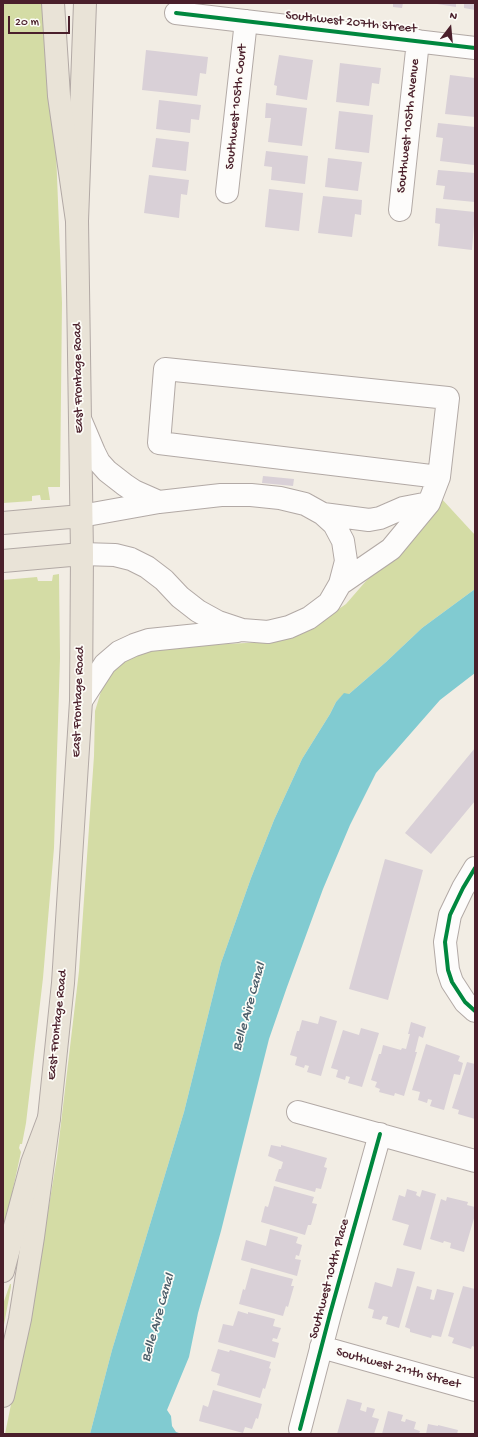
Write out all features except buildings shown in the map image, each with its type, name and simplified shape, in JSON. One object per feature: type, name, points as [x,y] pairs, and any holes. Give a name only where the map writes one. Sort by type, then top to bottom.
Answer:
[{"type":"main road","points":[[53,3],[59,96],[78,221]]},
{"type":"main road","name":"East Frontage Road","points":[[3,1396],[20,1319],[49,1118],[63,983],[81,701],[82,554],[78,221],[85,3]]},
{"type":"main road","points":[[3,524],[81,516]]},
{"type":"main road","points":[[3,561],[82,554]]},
{"type":"main road","points":[[3,1271],[32,1163],[49,1118]]},
{"type":"street","name":"Southwest 207th Street","points":[[176,13],[475,48]]},
{"type":"street","name":"Southwest 105th Court","points":[[227,192],[246,22]]},
{"type":"street","name":"Southwest 105th Avenue","points":[[400,210],[418,41]]},
{"type":"street","points":[[340,584],[391,549],[429,503],[439,477],[448,398],[165,369],[159,443],[439,477]]},
{"type":"street","points":[[80,419],[99,462],[107,471],[134,491],[159,502]]},
{"type":"street","points":[[81,516],[159,502],[221,495],[251,495],[280,498],[305,504],[323,514],[334,524],[343,541],[346,561],[340,584],[329,603],[309,618],[289,628],[268,632],[242,630],[149,640],[134,645],[119,652],[105,664],[81,701]]},
{"type":"street","points":[[323,514],[368,520],[380,518],[403,508],[429,503]]},
{"type":"street","points":[[82,554],[115,555],[131,559],[146,567],[164,580],[180,597],[198,611],[218,622],[242,630]]},
{"type":"street","points":[[468,1004],[452,982],[448,970],[445,942],[450,915],[463,888],[475,868]]},
{"type":"street","points":[[298,1112],[475,1160]]},
{"type":"street","name":"Southwest 104th Place","points":[[300,1429],[380,1134]]},
{"type":"street","name":"Southwest 211th Street","points":[[321,1347],[475,1390]]},
{"type":"green space","points":[[3,3],[45,3],[56,151],[62,303],[60,487],[48,487],[50,500],[41,500],[40,495],[32,496],[32,501],[3,503]]},
{"type":"green space","points":[[440,497],[475,535],[475,589],[422,628],[349,694],[344,694],[336,702],[302,759],[274,820],[251,878],[221,963],[184,1112],[112,1350],[90,1434],[5,1434],[39,1266],[57,1157],[79,971],[94,756],[95,711],[103,685],[115,667],[144,650],[265,642],[316,625],[346,604],[366,581],[393,556]]},
{"type":"green space","points":[[59,574],[60,658],[54,848],[43,978],[26,1123],[22,1144],[20,1144],[19,1148],[21,1152],[3,1235],[3,580],[37,577],[38,581],[52,581],[53,575]]},
{"type":"green space","points":[[10,1284],[11,1287],[3,1330],[3,1304]]},
{"type":"water","name":"Belle Aire Canal","points":[[475,589],[475,673],[440,700],[376,773],[350,825],[323,889],[287,987],[269,1039],[221,1231],[198,1313],[189,1357],[167,1410],[171,1416],[172,1426],[176,1432],[182,1434],[90,1434],[112,1350],[184,1112],[221,963],[251,878],[274,820],[302,759],[336,702],[344,693],[349,694],[422,628]]},
{"type":"cycle path","points":[[176,13],[475,48]]},
{"type":"cycle path","points":[[475,868],[463,888],[450,915],[445,942],[448,970],[452,982],[465,1002],[475,1011]]},
{"type":"cycle path","points":[[300,1429],[380,1134]]}]
